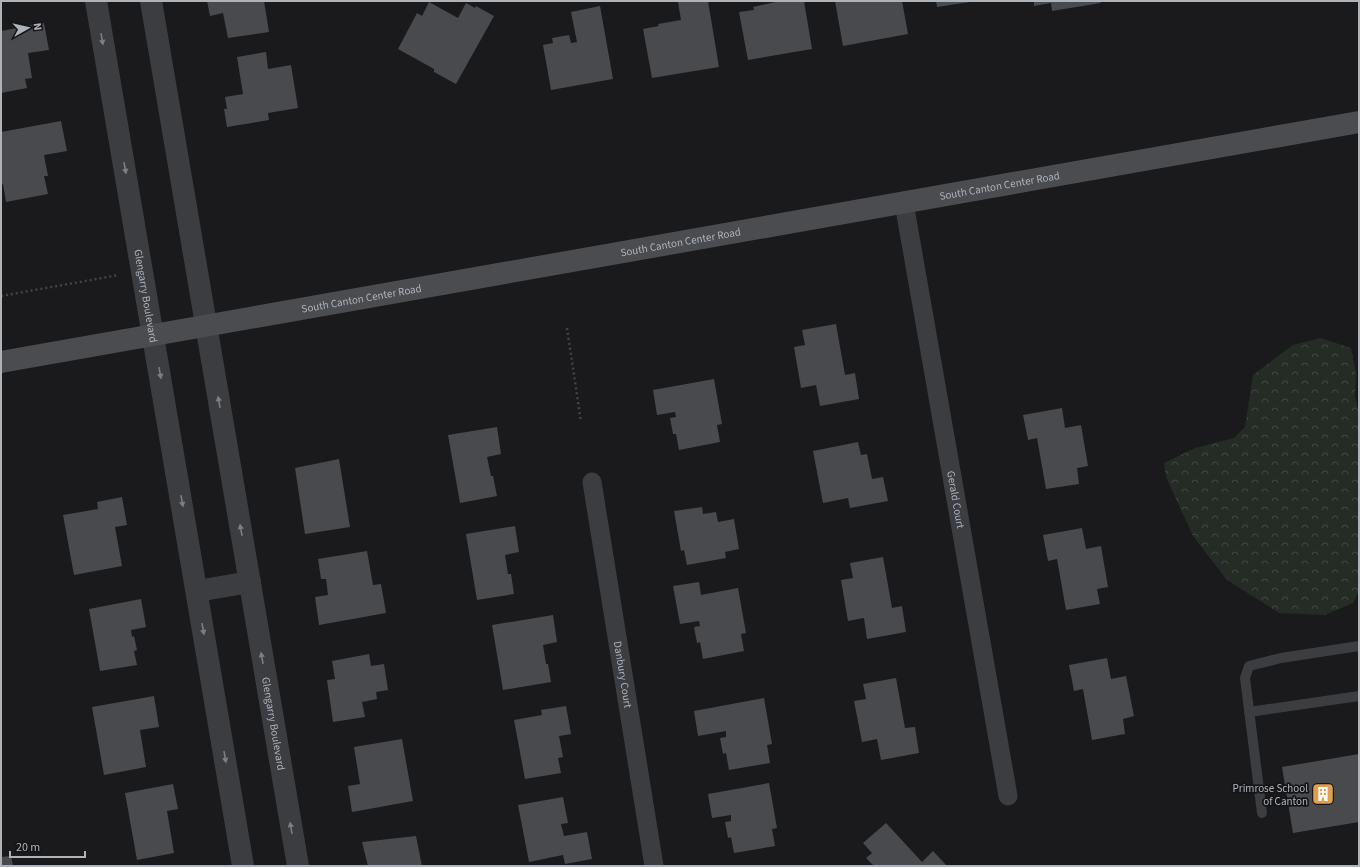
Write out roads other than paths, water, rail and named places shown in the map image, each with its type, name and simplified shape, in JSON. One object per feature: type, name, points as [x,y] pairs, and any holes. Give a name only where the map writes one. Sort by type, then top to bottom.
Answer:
[{"type":"main road","name":"South Canton Center Road","points":[[1,362],[1359,122]]},
{"type":"street","name":"Glengarry Boulevard","points":[[96,1],[244,866]]},
{"type":"street","name":"Glengarry Boulevard","points":[[151,1],[298,866]]},
{"type":"street","name":"Gerald Court","points":[[904,203],[1008,796]]},
{"type":"street","name":"Danbury Court","points":[[592,482],[654,866]]},
{"type":"street","points":[[197,591],[250,582]]},
{"type":"lane","points":[[1262,813],[1245,678],[1248,666],[1281,658],[1359,646]]},
{"type":"lane","points":[[1249,712],[1359,696]]},
{"type":"place","name":"Primrose School of Canton","points":[[1323,794]]}]
